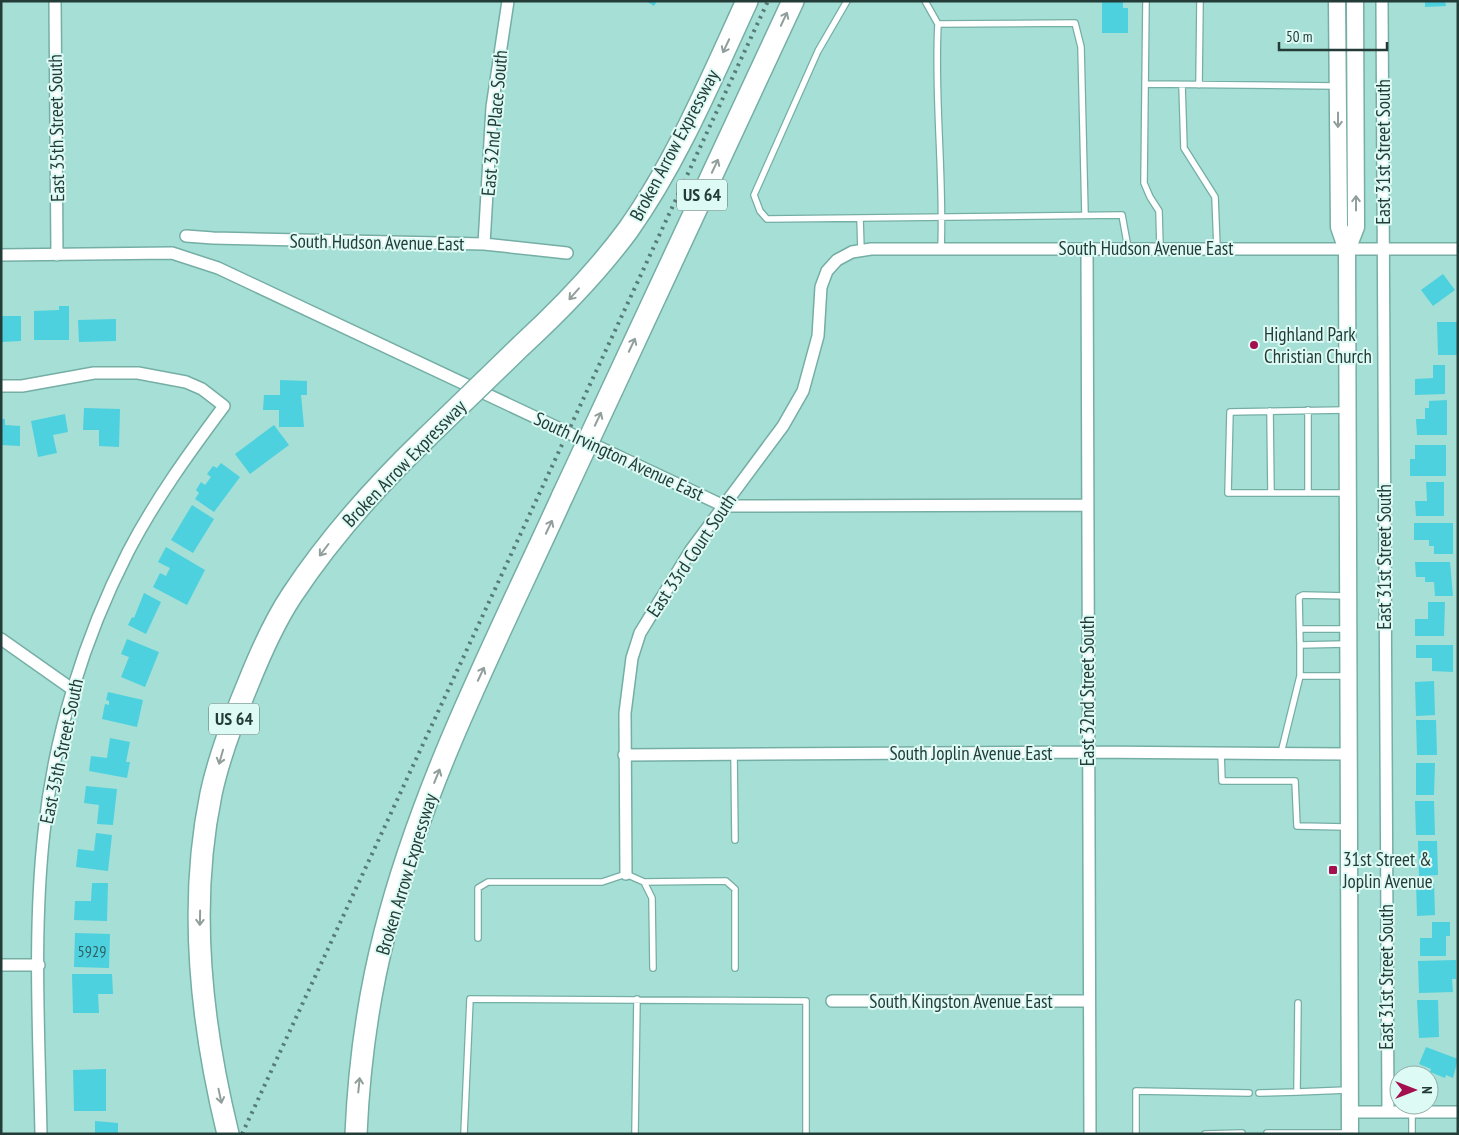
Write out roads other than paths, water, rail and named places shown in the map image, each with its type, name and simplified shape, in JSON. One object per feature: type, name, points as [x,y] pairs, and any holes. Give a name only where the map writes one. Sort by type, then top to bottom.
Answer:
[{"type":"highway","name":"Broken Arrow Expressway","points":[[228,1134],[212,1059],[200,955],[201,870],[212,793],[227,740],[253,671],[292,596],[357,508],[427,437],[561,309],[628,230],[681,141],[747,1]]},
{"type":"highway","name":"Broken Arrow Expressway","points":[[356,1134],[363,1042],[372,987],[402,873],[429,796],[460,719],[792,1]]},
{"type":"main road","name":"East 31st Street South","points":[[1337,1],[1339,227],[1347,250],[1350,1133]]},
{"type":"main road","name":"East 31st Street South","points":[[1347,250],[1356,227],[1355,1]]},
{"type":"street","name":"East 35th Street South","points":[[54,1],[57,255]]},
{"type":"street","name":"East 32nd Place South","points":[[484,244],[492,107],[508,1]]},
{"type":"street","name":"East 31st Street South","points":[[1382,1],[1388,1112]]},
{"type":"street","name":"South Hudson Avenue East","points":[[186,236],[484,244],[567,253]]},
{"type":"street","name":"South Hudson Avenue East","points":[[837,260],[861,250],[1087,248],[1458,249]]},
{"type":"street","name":"East 32nd Street South","points":[[1087,248],[1090,1134]]},
{"type":"street","name":"South Irvington Avenue East","points":[[57,255],[151,253],[185,256],[218,268],[724,506],[1087,505]]},
{"type":"street","points":[[1,255],[57,255]]},
{"type":"street","name":"East 33rd Court South","points":[[626,874],[624,755],[628,682],[632,658],[640,633],[691,550],[783,426],[803,391],[818,336],[822,287],[827,271],[837,260]]},
{"type":"street","name":"East 35th Street South","points":[[1,386],[22,386],[94,373],[138,373],[202,389],[224,406],[161,494],[128,552],[88,643],[72,689],[49,793],[40,871],[41,1134]]},
{"type":"street","points":[[1,639],[72,689]]},
{"type":"street","name":"South Joplin Avenue East","points":[[624,755],[1088,752],[1348,754]]},
{"type":"street","points":[[1,965],[39,965]]},
{"type":"street","name":"South Kingston Avenue East","points":[[832,1001],[1089,1000]]},
{"type":"street","points":[[1350,1112],[1388,1112]]},
{"type":"street","points":[[1439,1112],[1458,1112]]},
{"type":"lane","points":[[847,1],[818,51],[754,195],[760,211],[766,220],[1122,215],[1128,248]]},
{"type":"lane","points":[[924,1],[938,24],[935,68],[942,217],[941,249]]},
{"type":"lane","points":[[1146,1],[1144,183],[1150,197],[1160,211],[1160,248]]},
{"type":"lane","points":[[1199,85],[1200,1]]},
{"type":"lane","points":[[938,24],[1075,23],[1080,47],[1085,215]]},
{"type":"lane","points":[[1146,84],[1338,86]]},
{"type":"lane","points":[[1182,85],[1182,142],[1215,196],[1218,248]]},
{"type":"lane","points":[[860,218],[861,250]]},
{"type":"lane","points":[[1308,410],[1308,493]]},
{"type":"lane","points":[[1348,410],[1230,412],[1228,493],[1348,493]]},
{"type":"lane","points":[[1270,411],[1271,493]]},
{"type":"lane","points":[[1281,753],[1300,676],[1300,597],[1303,595],[1348,596]]},
{"type":"lane","points":[[1300,629],[1348,637]]},
{"type":"lane","points":[[1300,644],[1348,637]]},
{"type":"lane","points":[[1300,676],[1348,676]]},
{"type":"lane","points":[[1220,752],[1222,781],[1295,781],[1297,826],[1348,827]]},
{"type":"lane","points":[[734,754],[735,840]]},
{"type":"lane","points":[[478,938],[478,888],[488,882],[602,882],[626,874],[644,882],[726,881],[735,889],[735,968]]},
{"type":"lane","points":[[644,882],[652,898],[653,968]]},
{"type":"lane","points":[[464,1134],[470,999],[806,1000],[806,1134]]},
{"type":"lane","points":[[636,1134],[637,999]]},
{"type":"lane","points":[[1297,1092],[1298,1003]]},
{"type":"lane","points":[[1259,1093],[1350,1090]]},
{"type":"lane","points":[[1136,1134],[1136,1091],[1249,1093]]},
{"type":"lane","points":[[1412,1115],[1412,1134]]},
{"type":"lane","points":[[1200,1134],[1242,1133]]},
{"type":"lane","points":[[1267,1133],[1350,1133]]},
{"type":"railway","points":[[242,1134],[768,1]]},
{"type":"place","name":"Highland Park Christian Church","points":[[1254,345]]},
{"type":"place","name":"31st Street & Joplin Avenue","points":[[1333,870]]}]
